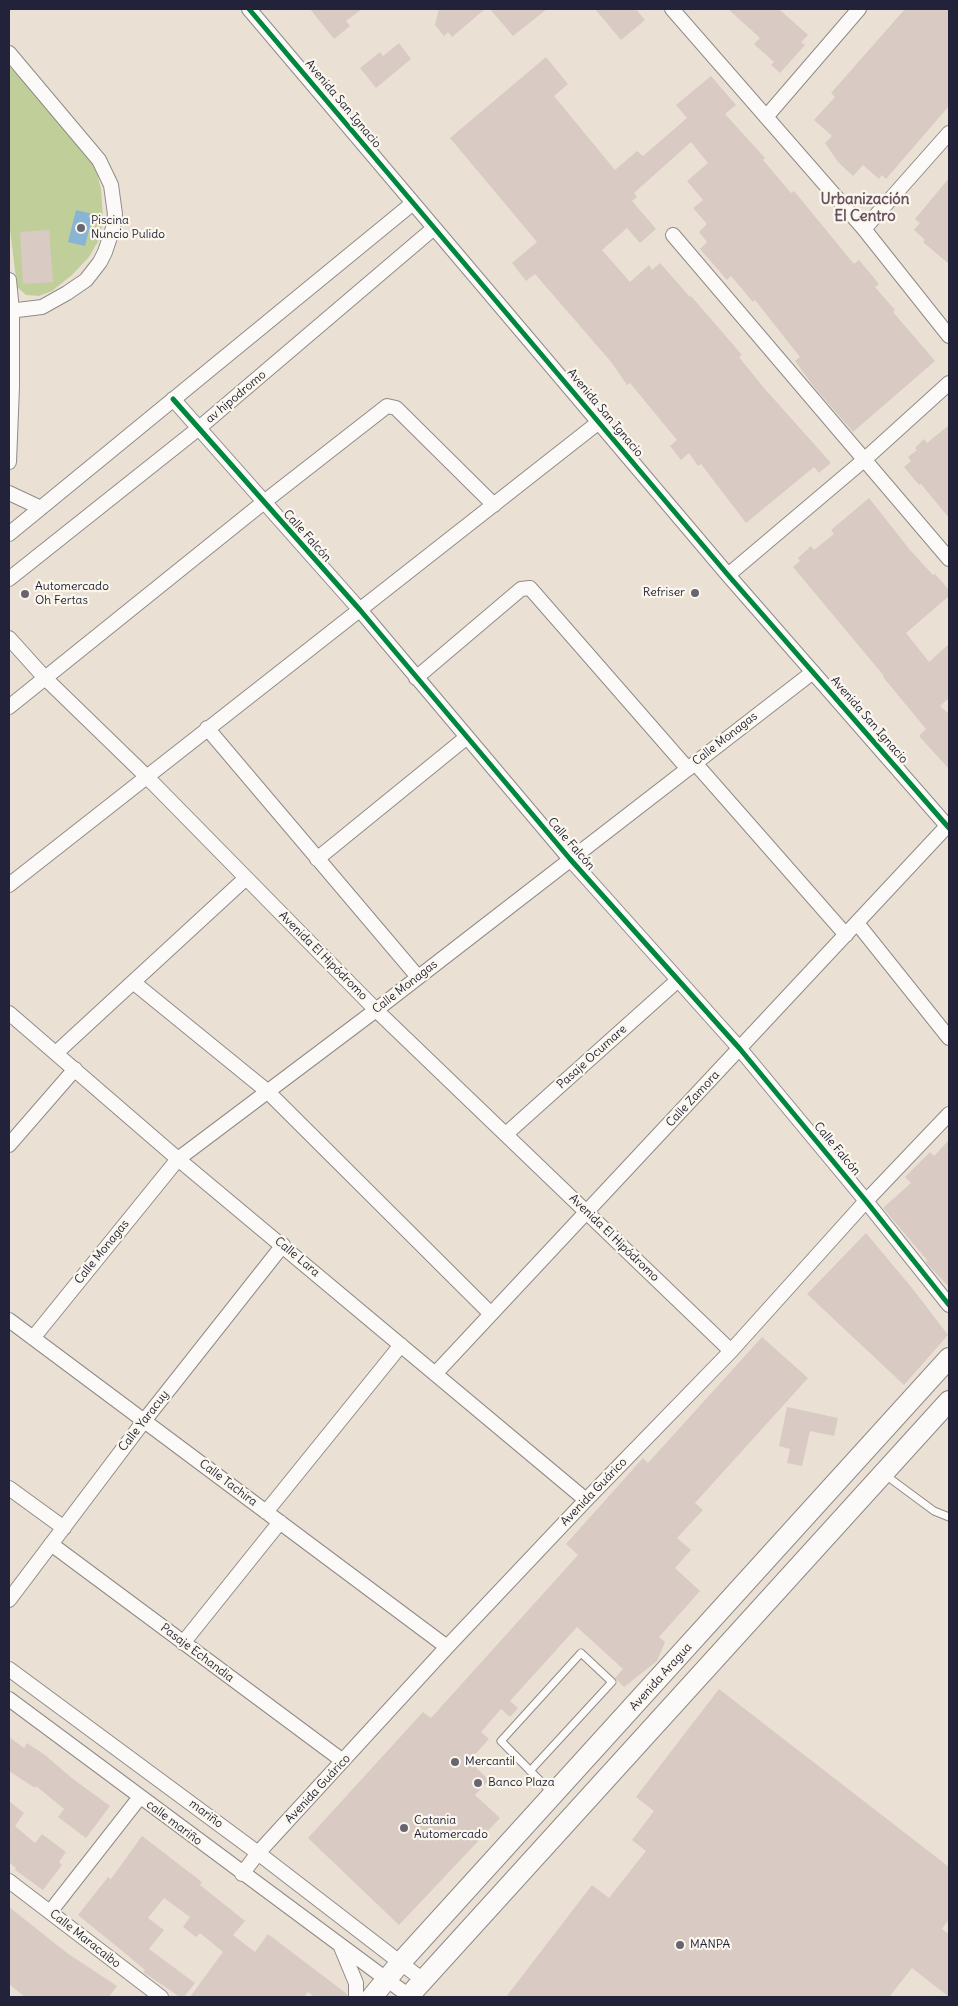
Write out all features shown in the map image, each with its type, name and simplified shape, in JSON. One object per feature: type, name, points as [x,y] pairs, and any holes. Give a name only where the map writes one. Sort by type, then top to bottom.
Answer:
[{"type":"street","name":"Avenida San Ignacio","points":[[249,9],[728,575],[949,826]]},
{"type":"street","points":[[672,9],[864,229],[949,336]]},
{"type":"street","points":[[766,118],[859,9]]},
{"type":"street","points":[[9,53],[99,160],[111,185],[115,214],[113,228],[105,252],[86,280],[55,301],[42,307],[10,311]]},
{"type":"street","points":[[864,229],[949,133]]},
{"type":"street","points":[[9,534],[413,202]]},
{"type":"street","name":"av hipodromo","points":[[9,579],[199,428],[434,228]]},
{"type":"street","points":[[673,235],[949,559]]},
{"type":"street","points":[[9,280],[12,387],[9,462]]},
{"type":"street","points":[[728,575],[864,460],[949,383]]},
{"type":"street","name":"Calle Falcón","points":[[173,399],[360,610],[570,859],[740,1049],[949,1305]]},
{"type":"street","points":[[9,707],[264,502],[387,406],[396,408],[494,505]]},
{"type":"street","points":[[9,885],[599,422]]},
{"type":"street","points":[[9,493],[41,508]]},
{"type":"street","points":[[416,678],[521,589],[530,588],[846,935]]},
{"type":"street","name":"Avenida El Hipódromo","points":[[9,638],[45,678],[146,776],[376,1010],[731,1351]]},
{"type":"street","name":"Calle Monagas","points":[[33,1338],[178,1159],[376,1010],[813,672]]},
{"type":"street","points":[[208,728],[418,977]]},
{"type":"street","points":[[317,859],[466,737]]},
{"type":"street","name":"Calle Zamora","points":[[435,1374],[490,1313],[949,826]]},
{"type":"street","points":[[56,1053],[246,878]]},
{"type":"street","points":[[857,923],[949,1038]]},
{"type":"street","name":"Pasaje Ocumare","points":[[506,1134],[678,980]]},
{"type":"street","points":[[134,982],[267,1091],[490,1313]]},
{"type":"street","name":"Calle Lara","points":[[9,1013],[178,1159],[586,1500]]},
{"type":"street","points":[[9,1145],[75,1069]]},
{"type":"street","name":"Avenida Guárico","points":[[242,1874],[258,1853],[447,1647],[731,1351],[866,1201],[949,1114]]},
{"type":"street","name":"Calle Yaracuy","points":[[9,1600],[144,1421],[283,1245]]},
{"type":"street","name":"Calle Tachira","points":[[9,1320],[447,1647]]},
{"type":"street","points":[[266,1512],[401,1345]]},
{"type":"street","name":"Avenida Aragua","points":[[372,1997],[401,1962],[949,1358]]},
{"type":"street","points":[[408,1997],[949,1401]]},
{"type":"street","points":[[9,1488],[64,1528]]},
{"type":"street","points":[[183,1643],[280,1522]]},
{"type":"street","name":"Pasaje Echandia","points":[[51,1544],[343,1761]]},
{"type":"street","name":"mariño","points":[[9,1669],[258,1853],[423,1980]]},
{"type":"street","name":"calle mariño","points":[[9,1699],[408,1997]]},
{"type":"street","points":[[50,1912],[140,1797]]},
{"type":"street","name":"Calle Maracaibo","points":[[9,1881],[161,1997]]},
{"type":"street","points":[[341,1946],[356,1983],[356,1997]]},
{"type":"lane","points":[[884,1473],[934,1511],[949,1518]]},
{"type":"lane","points":[[530,1771],[612,1682],[580,1653],[501,1742],[530,1771],[554,1794]]},
{"type":"green space","points":[[9,66],[86,149],[96,169],[101,189],[103,217],[100,238],[89,257],[72,275],[52,291],[39,296],[26,295],[17,287],[9,221]]},
{"type":"water","name":"Piscina Nuncio Pulido","points":[[76,210],[93,214],[85,246],[68,242]]},
{"type":"building","points":[[310,9],[362,9],[346,21],[350,26],[334,39]]},
{"type":"building","points":[[439,9],[485,9],[452,37],[448,32],[444,36],[435,25]]},
{"type":"building","points":[[490,9],[547,9],[513,36]]},
{"type":"building","points":[[595,9],[636,9],[645,20],[621,40]]},
{"type":"building","points":[[728,9],[779,9],[808,35],[801,42],[805,45],[780,73],[771,65],[774,62],[754,44],[760,38]]},
{"type":"building","points":[[905,9],[949,9],[949,106],[886,179],[882,175],[879,179],[863,165],[853,176],[838,162],[825,143],[832,136],[814,120],[835,97],[831,93]]},
{"type":"building","points":[[399,43],[411,59],[376,88],[360,68],[380,52],[383,56]]},
{"type":"building","points":[[546,57],[568,84],[554,96],[615,170],[637,151],[643,156],[687,118],[676,105],[711,76],[736,105],[725,114],[765,158],[763,160],[791,193],[794,191],[854,264],[859,260],[879,284],[875,287],[895,310],[893,312],[935,361],[853,432],[814,387],[795,361],[800,357],[755,300],[753,302],[731,276],[727,280],[700,249],[707,242],[699,232],[707,224],[693,208],[703,200],[687,181],[708,163],[691,142],[634,193],[637,197],[632,201],[656,229],[640,243],[627,228],[602,250],[630,282],[649,265],[652,270],[660,263],[742,355],[739,357],[764,388],[831,463],[819,473],[814,467],[746,523],[701,464],[698,466],[689,453],[681,460],[670,446],[677,440],[630,383],[627,385],[612,363],[535,274],[526,281],[512,263],[537,242],[450,138]]},
{"type":"building","points":[[949,178],[949,264],[923,242],[925,240],[914,230],[920,223],[915,219]]},
{"type":"building","points":[[49,230],[53,282],[23,284],[20,232]]},
{"type":"building","points":[[949,425],[949,518],[904,467],[911,461],[908,457],[917,450],[915,448],[924,439],[927,443]]},
{"type":"building","points":[[869,498],[910,550],[949,590],[949,596],[906,633],[929,662],[949,644],[949,698],[940,706],[949,714],[949,769],[919,736],[926,729],[793,567],[800,561],[798,558],[811,546],[814,550],[834,534],[831,530]]},
{"type":"building","points":[[949,1140],[949,1287],[930,1267],[926,1262],[927,1260],[883,1208],[911,1183],[905,1177],[930,1152],[934,1156]]},
{"type":"building","points":[[866,1233],[948,1335],[904,1385],[807,1294]]},
{"type":"building","points":[[762,1337],[808,1378],[695,1503],[703,1510],[677,1538],[691,1550],[675,1568],[700,1591],[659,1637],[665,1642],[657,1661],[624,1687],[615,1678],[623,1669],[577,1627],[510,1701],[518,1708],[510,1717],[501,1709],[481,1732],[489,1739],[469,1761],[489,1780],[475,1795],[500,1818],[399,1925],[308,1838],[423,1712],[431,1718],[578,1555],[566,1544],[643,1458],[648,1463]]},
{"type":"building","points":[[787,1407],[838,1418],[834,1436],[810,1431],[802,1466],[787,1463],[790,1449],[779,1446]]},
{"type":"building","points":[[719,1689],[949,1867],[949,1919],[942,1929],[949,1934],[949,1997],[912,1968],[889,1997],[506,1997],[592,1885],[609,1898],[646,1851],[632,1840],[654,1811],[636,1797]]},
{"type":"building","points":[[9,1737],[24,1748],[27,1743],[45,1755],[73,1779],[110,1806],[86,1838],[58,1817],[64,1809],[36,1786],[35,1788],[9,1771]]},
{"type":"building","points":[[9,1801],[24,1813],[15,1826],[35,1843],[42,1834],[66,1852],[59,1862],[62,1865],[43,1890],[15,1870],[16,1868],[9,1862]]},
{"type":"building","points":[[142,1836],[202,1882],[200,1885],[245,1921],[233,1935],[255,1952],[268,1934],[347,1994],[347,1997],[314,1997],[308,1992],[304,1997],[190,1997],[223,1952],[200,1933],[196,1937],[183,1927],[190,1917],[164,1898],[148,1918],[164,1930],[149,1949],[195,1983],[184,1997],[180,1997],[143,1972],[145,1970],[78,1915],[108,1877],[111,1879]]},
{"type":"building","points":[[9,1907],[67,1953],[117,1986],[109,1997],[25,1997],[9,1984]]},
{"type":"cycle path","points":[[249,9],[728,575],[949,828]]},
{"type":"cycle path","points":[[173,399],[360,610],[570,859],[740,1049],[949,1305]]},
{"type":"place","name":"Piscina Nuncio Pulido","points":[[81,228]]},
{"type":"place","name":"Refriser","points":[[695,593]]},
{"type":"place","name":"Automercado Oh Fertas","points":[[25,594]]},
{"type":"place","name":"Mercantil","points":[[455,1762]]},
{"type":"place","name":"Banco Plaza","points":[[478,1783]]},
{"type":"place","name":"Catania Automercado","points":[[404,1828]]},
{"type":"place","name":"MANPA","points":[[680,1945]]},
{"type":"district","name":"Urbanización El Centro","points":[[865,208]]}]
